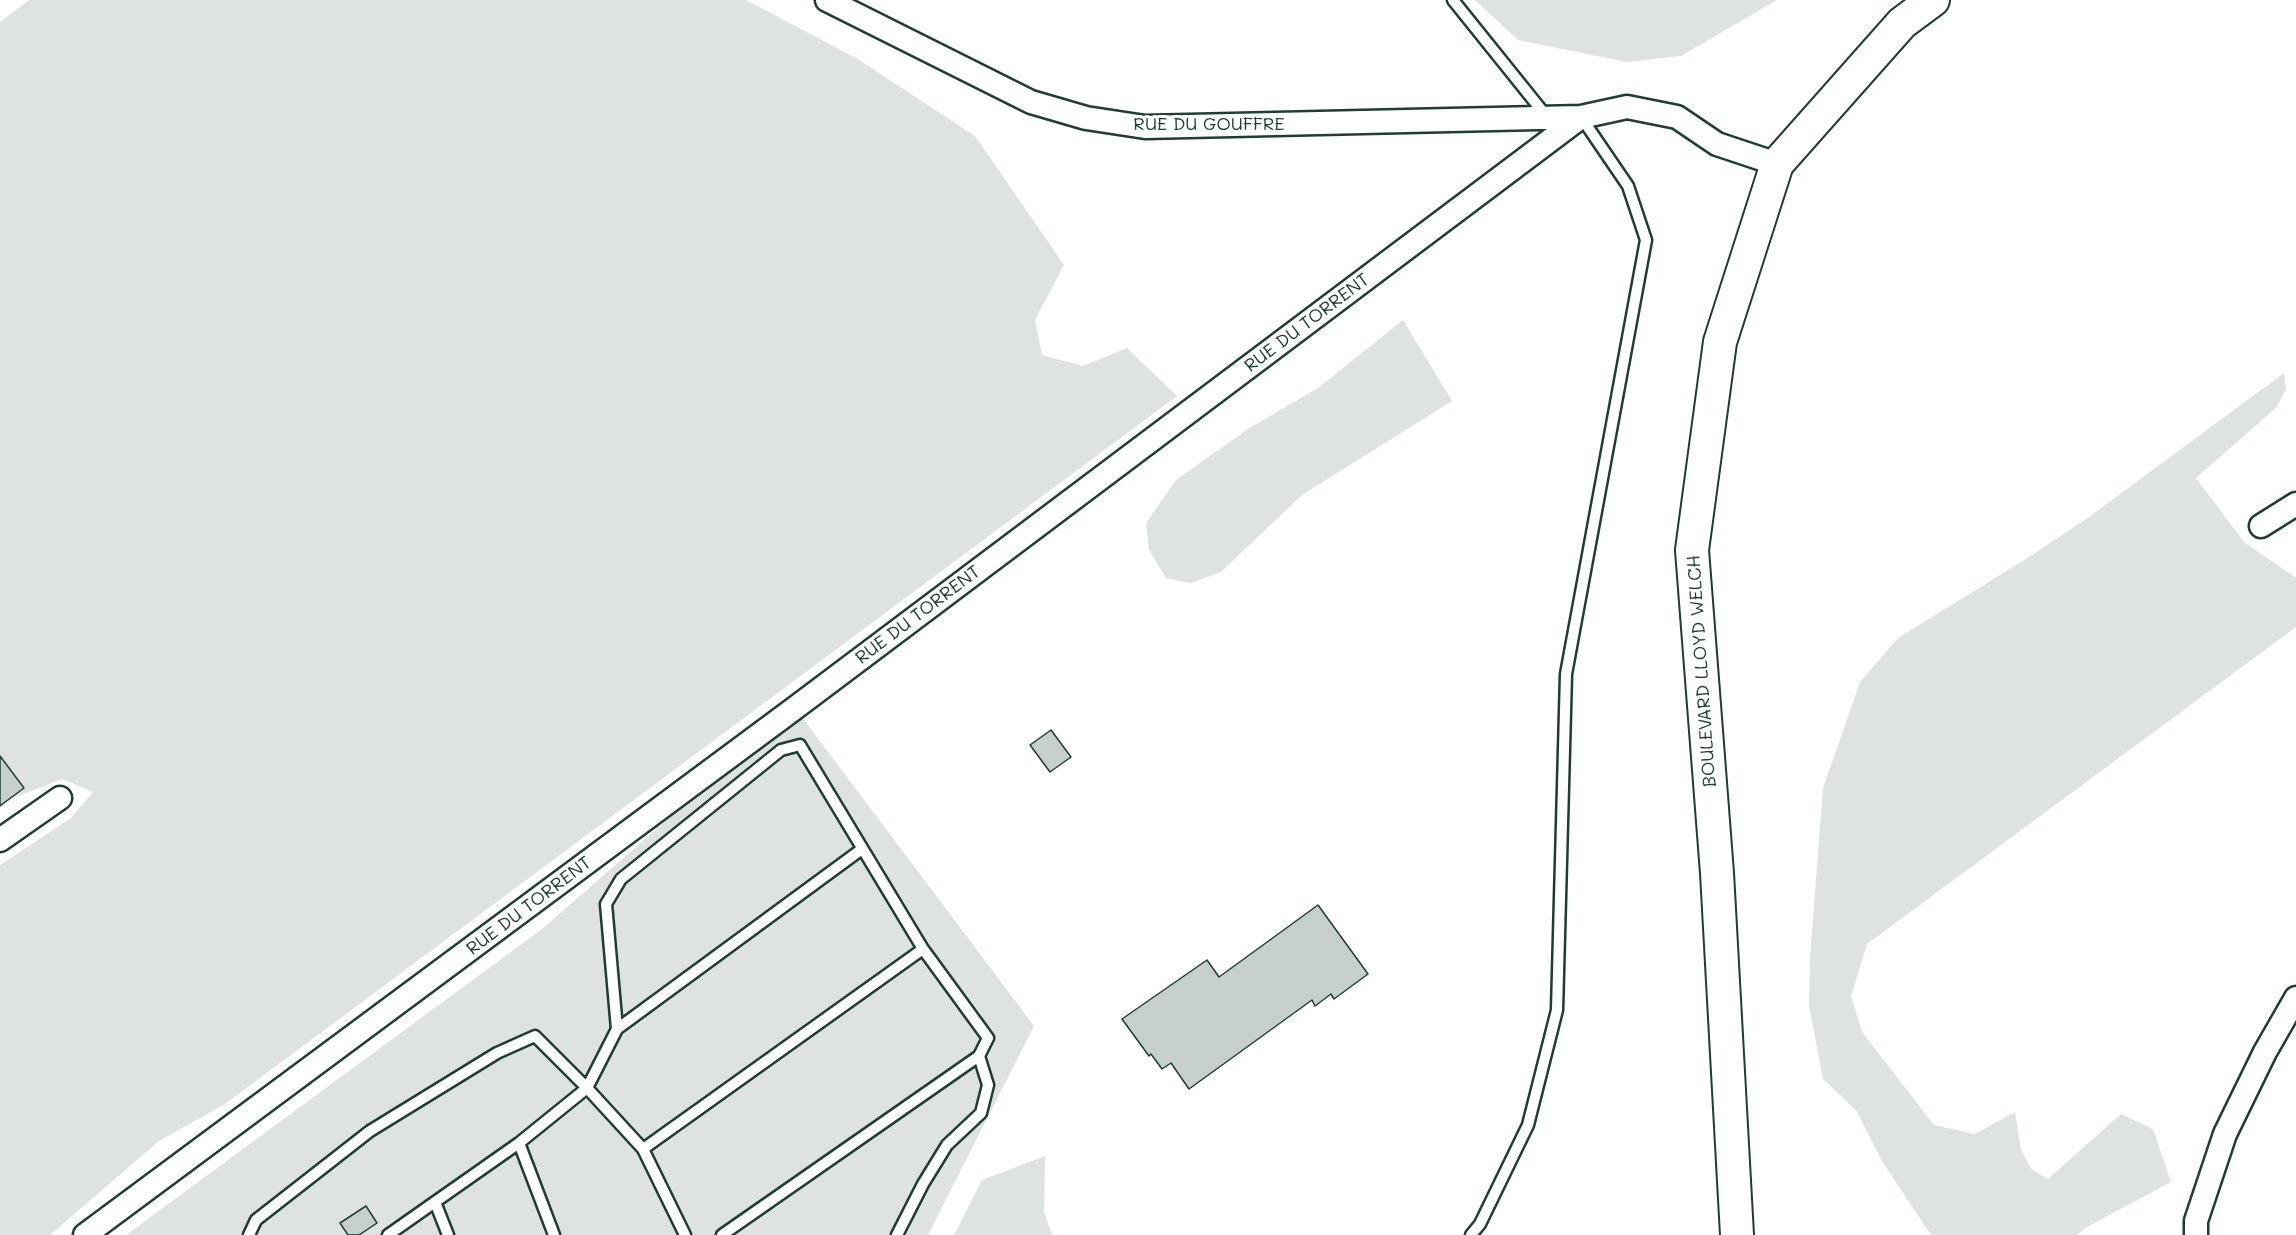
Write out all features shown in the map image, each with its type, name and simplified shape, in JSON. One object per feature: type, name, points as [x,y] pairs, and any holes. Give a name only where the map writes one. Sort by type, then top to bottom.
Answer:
[{"type":"main road","name":"BOULEVARD LLOYD WELCH","points":[[1737,1235],[1717,873],[1692,550],[1720,342],[1777,164],[1902,23],[1933,0]]},
{"type":"street","name":"RUE DU GOUFFRE","points":[[827,0],[1031,102],[1096,119],[1145,127],[1581,117]]},
{"type":"street","name":"RUE DU TORRENT","points":[[85,1235],[785,715],[1581,117],[1627,107],[1677,117],[1717,144],[1777,164]]},
{"type":"street","points":[[2261,526],[2296,504]]},
{"type":"street","points":[[0,840],[60,798]]},
{"type":"street","points":[[2196,1235],[2196,1221],[2225,1134],[2265,1052],[2296,999]]},
{"type":"lane","points":[[1453,0],[1548,118]]},
{"type":"lane","points":[[1471,1235],[1480,1224],[1528,1125],[1557,1010],[1566,674],[1646,240],[1628,186],[1581,117]]},
{"type":"lane","points":[[617,1029],[606,904],[621,879],[781,750],[800,745],[923,949],[988,1038],[979,1056],[722,1235]]},
{"type":"lane","points":[[388,1235],[519,1143],[587,1088],[617,1029],[862,849]]},
{"type":"lane","points":[[643,1149],[923,949]]},
{"type":"lane","points":[[249,1235],[256,1220],[370,1131],[506,1049],[535,1036],[643,1149],[686,1235]]},
{"type":"lane","points":[[897,1235],[923,1184],[947,1145],[981,1113],[988,1085],[979,1056]]},
{"type":"lane","points":[[519,1143],[554,1235]]},
{"type":"lane","points":[[435,1202],[448,1235]]},
{"type":"shaded area","points":[[29,0],[746,0],[856,58],[975,136],[1064,265],[1035,320],[1042,355],[1083,366],[1127,348],[1177,396],[225,1104],[159,1141],[50,1235],[0,1235],[0,865],[71,818],[93,792],[62,779],[0,803],[0,22]]},
{"type":"shaded area","points":[[1475,0],[1777,0],[1681,56],[1627,62],[1518,40]]},
{"type":"shaded area","points":[[1403,320],[1452,401],[1302,495],[1221,572],[1190,583],[1166,578],[1149,550],[1146,523],[1176,480],[1248,429],[1318,388]]},
{"type":"shaded area","points":[[2284,373],[2286,389],[2277,407],[2196,478],[2244,542],[2296,578],[2296,627],[1867,944],[1851,996],[1862,1032],[1934,1125],[1975,1134],[2015,1112],[2021,1150],[2031,1169],[2048,1179],[2121,1114],[2153,1129],[2171,1182],[2085,1228],[2077,1235],[1931,1235],[1882,1161],[1856,1110],[1823,1079],[1809,1005],[1810,958],[1823,788],[1860,682],[1898,638],[2089,517]]},
{"type":"shaded area","points":[[795,708],[1034,1026],[928,1235],[126,1235],[542,929]]},
{"type":"shaded area","points":[[1045,1156],[1044,1212],[1052,1235],[954,1235],[982,1180]]},
{"type":"building","points":[[1051,730],[1071,757],[1050,772],[1030,745]]},
{"type":"building","points":[[0,756],[24,788],[0,806]]},
{"type":"building","points":[[1318,905],[1368,974],[1334,999],[1331,994],[1315,1006],[1312,1000],[1189,1089],[1171,1063],[1162,1069],[1151,1054],[1149,1056],[1122,1019],[1207,960],[1219,977]]},
{"type":"building","points":[[366,1206],[377,1223],[359,1235],[348,1235],[340,1223]]}]
